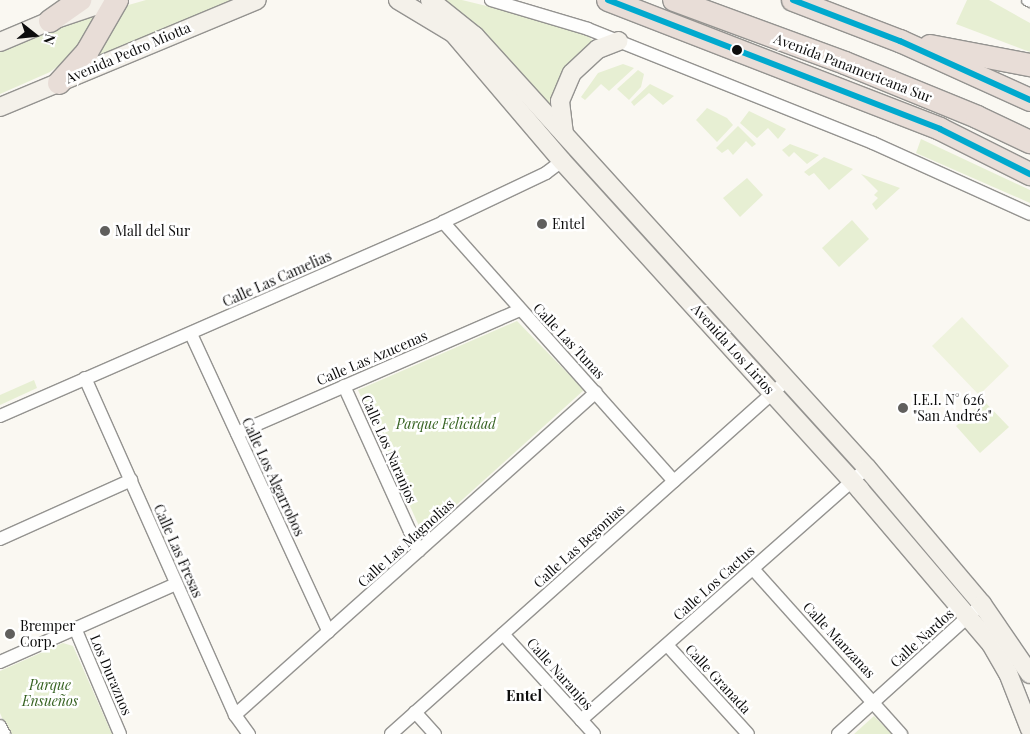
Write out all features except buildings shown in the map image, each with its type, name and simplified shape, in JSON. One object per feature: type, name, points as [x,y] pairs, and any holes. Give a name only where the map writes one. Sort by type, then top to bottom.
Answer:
[{"type":"highway","points":[[50,20],[80,0]]},
{"type":"highway","points":[[59,83],[87,52],[117,0]]},
{"type":"highway","points":[[608,0],[940,129],[1030,174]]},
{"type":"highway","name":"Avenida Panamericana Sur","points":[[674,0],[845,64],[977,117],[1030,142]]},
{"type":"highway","points":[[793,0],[900,42],[1030,100]]},
{"type":"highway","points":[[900,42],[1030,65]]},
{"type":"main road","points":[[0,42],[50,20],[112,0]]},
{"type":"main road","name":"Avenida Pedro Miotta","points":[[0,108],[257,0]]},
{"type":"main road","name":"Avenida Los Lirios","points":[[398,0],[453,34],[562,161],[852,481],[991,644],[1008,674],[1030,729]]},
{"type":"main road","name":"Avenida Los Lirios","points":[[430,0],[475,36],[866,468],[982,604],[1030,674]]},
{"type":"main road","points":[[564,134],[560,101],[572,73],[598,49],[619,41]]},
{"type":"street","points":[[491,0],[556,18],[619,41],[872,144],[1030,214]]},
{"type":"street","name":"Calle Las Camelias","points":[[0,416],[191,334],[442,222],[546,173],[562,161]]},
{"type":"street","name":"Calle Las Tunas","points":[[442,222],[674,481]]},
{"type":"street","name":"Calle Las Azucenas","points":[[236,433],[520,310]]},
{"type":"street","name":"Calle Los Algarrobos","points":[[191,334],[329,632]]},
{"type":"street","name":"Calle Las Fresas","points":[[86,378],[235,715],[249,734]]},
{"type":"street","name":"Calle Las Begonias","points":[[391,734],[787,380]]},
{"type":"street","name":"Calle Los Naranjos","points":[[344,386],[419,552]]},
{"type":"street","name":"Calle Las Magnolias","points":[[235,715],[596,392]]},
{"type":"street","name":"Calle Los Cactus","points":[[581,720],[866,468]]},
{"type":"street","points":[[0,539],[131,480]]},
{"type":"street","name":"Calle Manzanas","points":[[753,569],[874,701],[901,734]]},
{"type":"street","points":[[0,662],[176,584]]},
{"type":"street","name":"Calle Nardos","points":[[838,734],[982,604]]},
{"type":"street","name":"Los Duraznos","points":[[75,628],[120,734]]},
{"type":"street","name":"Calle Naranjos","points":[[503,634],[594,734]]},
{"type":"street","name":"Calle Granada","points":[[666,645],[748,734]]},
{"type":"street","points":[[415,712],[435,734]]},
{"type":"street","points":[[0,726],[4,734]]},
{"type":"green space","points":[[146,0],[236,0],[93,61],[125,6]]},
{"type":"green space","points":[[445,0],[462,0],[528,16],[586,34],[593,41],[593,45],[563,73],[553,105],[550,106],[478,27]]},
{"type":"green space","points":[[967,0],[989,0],[1030,23],[1030,52],[956,24]]},
{"type":"green space","points":[[94,13],[97,16],[74,54],[50,72],[0,94],[0,49]]},
{"type":"green space","points":[[623,64],[634,68],[609,91],[601,84],[585,100],[581,97],[598,73]]},
{"type":"green space","points":[[638,70],[644,74],[641,87],[629,100],[617,89]]},
{"type":"green space","points":[[650,84],[674,96],[663,105],[649,93],[634,106],[631,102]]},
{"type":"green space","points":[[707,108],[727,118],[733,125],[717,142],[696,120]]},
{"type":"green space","points":[[749,111],[786,129],[778,139],[768,128],[757,138],[740,123]]},
{"type":"green space","points":[[738,126],[756,144],[752,147],[746,141],[733,155],[728,149],[722,153],[716,148]]},
{"type":"green space","points":[[921,139],[1030,190],[1030,203],[916,153]]},
{"type":"green space","points":[[790,144],[819,155],[807,164],[794,152],[789,157],[782,150]]},
{"type":"green space","points":[[824,157],[853,169],[829,190],[814,173],[809,176],[804,172]]},
{"type":"green space","points":[[577,163],[762,365],[759,368],[575,164]]},
{"type":"green space","points":[[861,174],[900,188],[876,210],[872,204],[878,198],[874,195],[878,191]]},
{"type":"green space","points":[[747,178],[763,195],[740,217],[723,198]]},
{"type":"green space","points":[[852,220],[869,239],[839,267],[822,248]]},
{"type":"green space","points":[[962,317],[1009,366],[979,395],[932,346]]},
{"type":"green space","name":"Parque Felicidad","points":[[517,321],[584,390],[423,535],[358,390]]},
{"type":"green space","points":[[34,380],[37,388],[0,405],[0,395]]},
{"type":"green space","points":[[984,401],[1009,427],[980,453],[956,426]]},
{"type":"green space","points":[[872,485],[969,597],[964,601],[867,491]]},
{"type":"green space","name":"Parque Ensueños","points":[[63,643],[73,646],[112,734],[9,734],[0,713],[0,671]]},
{"type":"green space","points":[[874,716],[892,734],[854,734]]},
{"type":"transit line","points":[[608,0],[940,129],[1030,174]]},
{"type":"transit line","points":[[793,0],[900,41],[1030,100]]},
{"type":"place","name":"Entel","points":[[542,224]]},
{"type":"place","name":"Mall del Sur","points":[[105,231]]},
{"type":"place","name":"I.E.I. N° 626 \"San Andrés\"","points":[[903,408]]},
{"type":"place","name":"Bremper Corp.","points":[[10,634]]},
{"type":"district","name":"Entel","points":[[524,696]]}]
